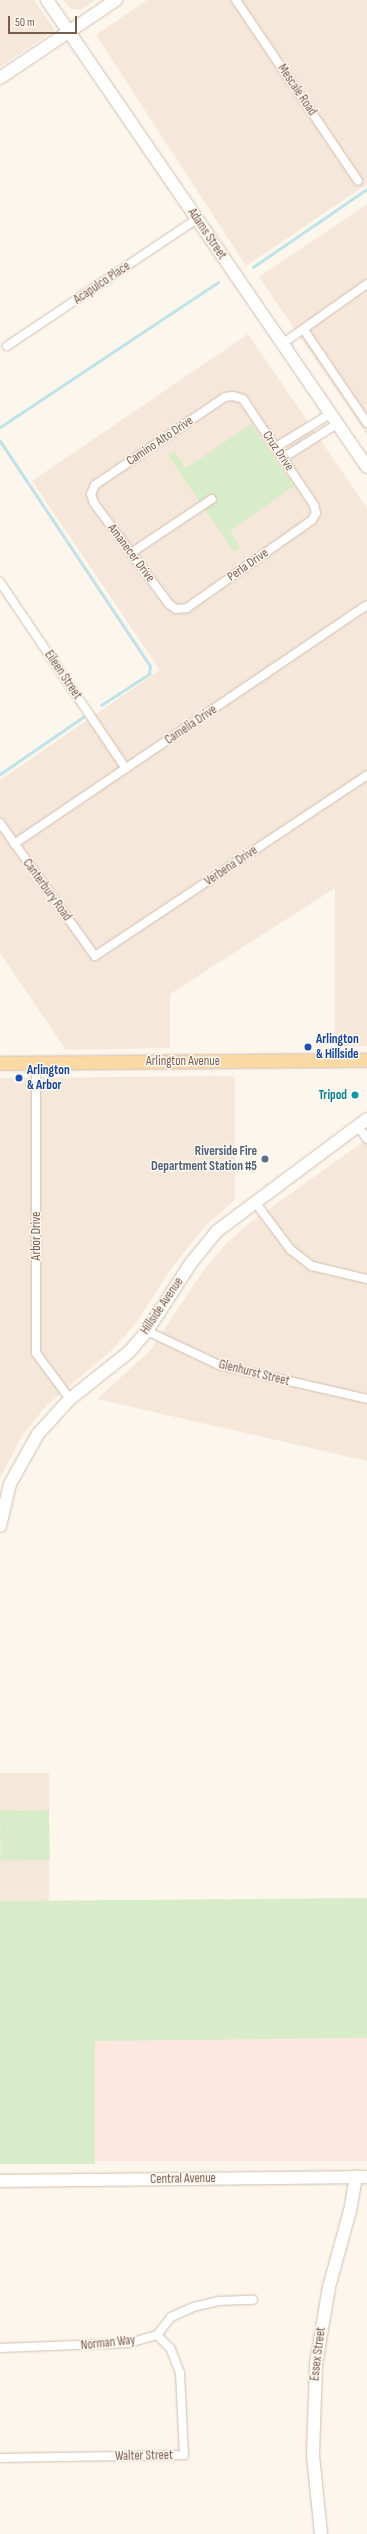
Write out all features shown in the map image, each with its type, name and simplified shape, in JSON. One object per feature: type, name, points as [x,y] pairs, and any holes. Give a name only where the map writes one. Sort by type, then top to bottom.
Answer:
[{"type":"main road","name":"Adams Street","points":[[47,0],[367,468]]},
{"type":"main road","points":[[0,78],[116,0]]},
{"type":"main road","name":"Arlington Avenue","points":[[0,1063],[367,1060]]},
{"type":"main road","name":"Hillside Avenue","points":[[0,1526],[8,1490],[23,1456],[38,1434],[70,1399],[129,1352],[147,1331],[204,1246],[217,1231],[367,1119]]},
{"type":"main road","name":"Central Avenue","points":[[0,2181],[361,2177]]},
{"type":"main road","name":"Essex Street","points":[[321,2534],[313,2455],[316,2364],[329,2288],[361,2177]]},
{"type":"street","name":"Mescale Road","points":[[236,0],[358,181]]},
{"type":"street","name":"Acapulco Place","points":[[7,346],[197,219]]},
{"type":"street","points":[[282,344],[304,330],[367,284]]},
{"type":"street","points":[[304,330],[367,423]]},
{"type":"street","name":"Cruz Drive","points":[[233,396],[243,399],[314,505],[316,513]]},
{"type":"street","name":"Camino Alto Drive","points":[[91,494],[95,485],[225,397],[233,396]]},
{"type":"street","points":[[276,447],[334,419]]},
{"type":"street","points":[[283,458],[334,419]]},
{"type":"street","name":"Amanecer Drive","points":[[91,494],[94,503],[169,604],[176,609]]},
{"type":"street","points":[[131,553],[212,499]]},
{"type":"street","name":"Perla Drive","points":[[176,609],[187,608],[312,520],[316,513]]},
{"type":"street","name":"Eileen Street","points":[[0,582],[126,769]]},
{"type":"street","name":"Camelia Drive","points":[[14,844],[367,605]]},
{"type":"street","name":"Verbena Drive","points":[[96,956],[367,775]]},
{"type":"street","name":"Canterbury Road","points":[[0,823],[96,956]]},
{"type":"street","name":"Arbor Drive","points":[[36,1062],[36,1353],[70,1399]]},
{"type":"street","points":[[358,1127],[367,1139]]},
{"type":"street","points":[[255,1202],[290,1249],[312,1266],[367,1279]]},
{"type":"street","name":"Glenhurst Street","points":[[147,1331],[219,1365],[367,1400]]},
{"type":"street","points":[[157,2335],[171,2317],[193,2307],[218,2301],[253,2300]]},
{"type":"street","name":"Norman Way","points":[[0,2348],[106,2346],[129,2343],[157,2335]]},
{"type":"street","name":"Walter Street","points":[[0,2458],[184,2455],[180,2373],[170,2349],[157,2335]]},
{"type":"shaded area","points":[[0,0],[34,0],[55,30],[0,67]]},
{"type":"shaded area","points":[[63,0],[95,0],[81,10],[72,9]]},
{"type":"shaded area","points":[[147,0],[367,0],[367,184],[246,266],[96,35]]},
{"type":"shaded area","points":[[367,204],[367,435],[259,277]]},
{"type":"shaded area","points":[[248,334],[367,508],[367,1046],[335,1047],[335,888],[170,994],[170,1048],[66,1050],[0,953],[0,780],[160,670],[32,481]]},
{"type":"shaded area","points":[[230,1076],[235,1078],[235,1200],[206,1225],[170,1270],[137,1322],[112,1350],[46,1406],[22,1436],[0,1478],[0,1078]]},
{"type":"shaded area","points":[[367,1139],[367,1461],[97,1399],[150,1351],[203,1271],[226,1244],[251,1222]]},
{"type":"shaded area","points":[[0,1773],[49,1773],[49,1901],[0,1901]]},
{"type":"shaded area","points":[[94,2038],[367,2038],[367,2161],[94,2161]]},
{"type":"green space","points":[[251,424],[294,486],[230,531],[240,548],[234,552],[168,455],[174,451],[186,468]]},
{"type":"green space","points":[[49,1810],[50,1860],[1,1861],[0,1811]]},
{"type":"green space","points":[[367,1898],[367,2038],[95,2041],[95,2164],[0,2164],[0,1901]]},
{"type":"waterway","points":[[253,267],[367,189]]},
{"type":"waterway","points":[[0,427],[218,282]]},
{"type":"waterway","points":[[0,441],[150,666],[149,674],[101,705]]},
{"type":"waterway","points":[[0,774],[83,717]]},
{"type":"place","name":"Arlington & Hillside","points":[[308,1047]]},
{"type":"place","name":"Arlington & Arbor","points":[[19,1078]]},
{"type":"place","name":"Tripod","points":[[355,1095]]},
{"type":"place","name":"Riverside Fire Department Station #5","points":[[265,1159]]}]
